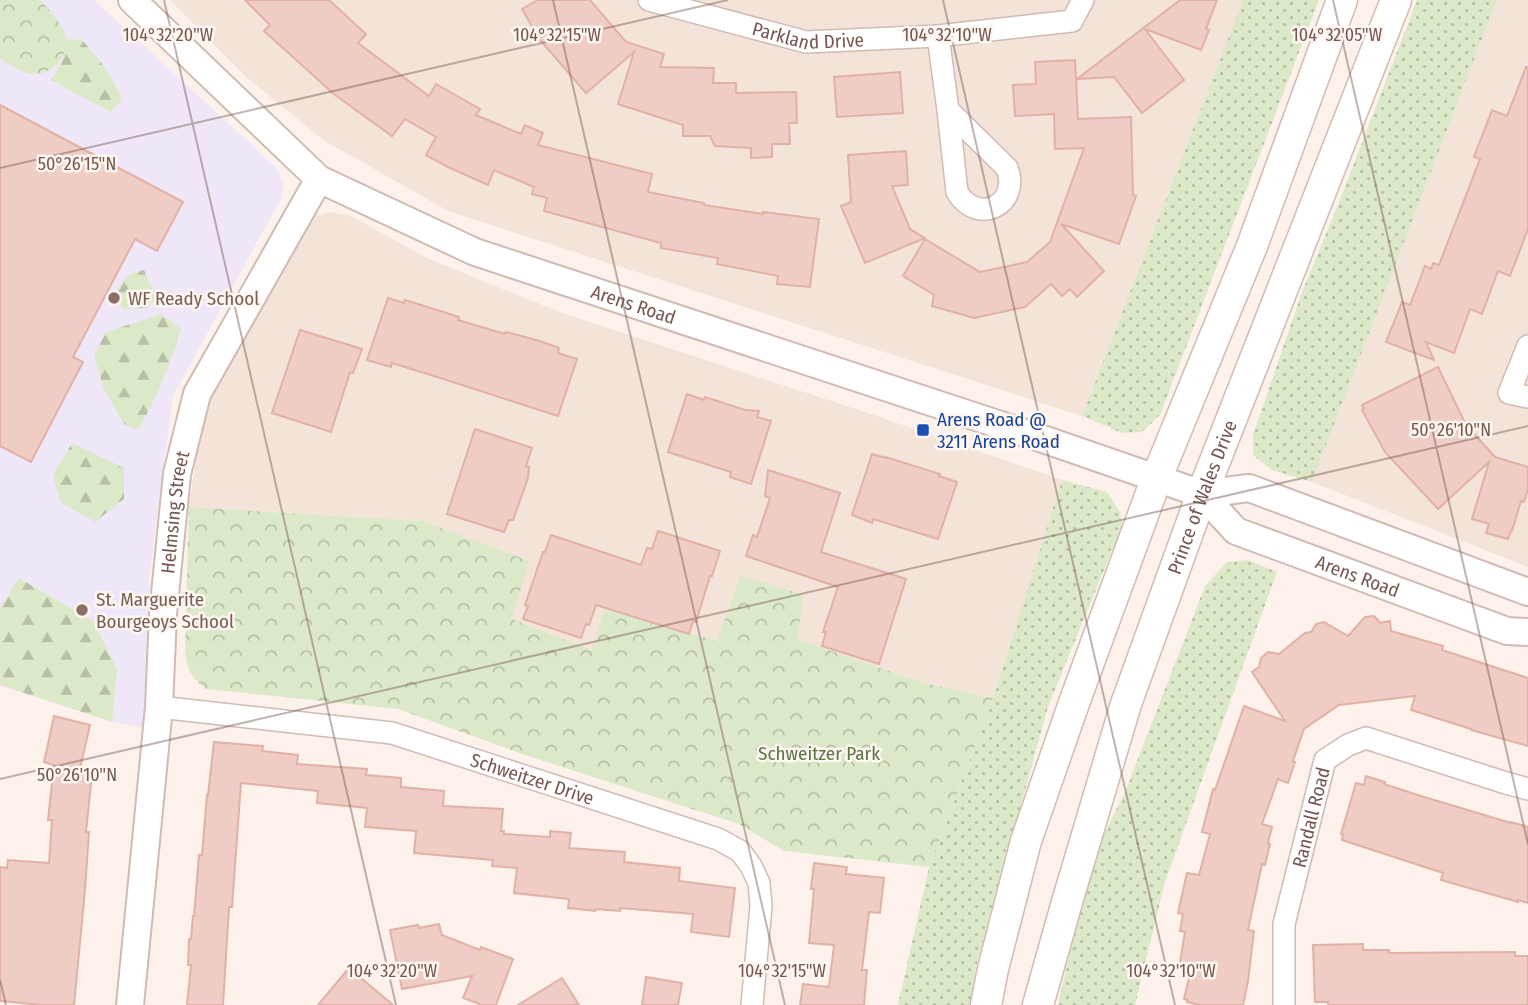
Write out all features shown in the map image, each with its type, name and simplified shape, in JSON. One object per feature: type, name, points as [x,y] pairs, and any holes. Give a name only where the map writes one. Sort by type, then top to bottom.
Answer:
[{"type":"main road","points":[[986,1005],[1026,841],[1074,703],[1157,477],[1252,246],[1342,0]]},
{"type":"main road","name":"Prince of Wales Drive","points":[[1038,1005],[1126,704],[1202,494],[1396,0]]},
{"type":"street","name":"Arens Road","points":[[132,0],[319,179],[475,251],[1157,477],[1202,494],[1236,531],[1507,631],[1528,632]]},
{"type":"street","name":"Parkland Drive","points":[[649,0],[806,42],[938,36],[1072,21],[1083,0]]},
{"type":"street","points":[[938,36],[948,110]]},
{"type":"street","name":"Helmsing Street","points":[[130,1005],[159,707],[163,614],[177,474],[197,394],[319,179]]},
{"type":"street","points":[[1528,346],[1509,393],[1528,397]]},
{"type":"street","name":"Arens Road","points":[[1202,494],[1249,488],[1528,592]]},
{"type":"street","name":"Schweitzer Drive","points":[[159,707],[392,733],[718,839],[740,851],[759,883],[761,906],[752,1005]]},
{"type":"street","name":"Randall Road","points":[[1284,1005],[1284,924],[1325,760],[1348,745],[1366,738],[1528,789]]},
{"type":"shaded area","name":"WF Ready School","points":[[0,0],[94,0],[275,166],[284,184],[281,199],[173,396],[148,585],[164,593],[157,730],[112,722],[0,685]]},
{"type":"shaded area","points":[[170,0],[1243,0],[1082,416],[448,211],[325,141],[246,77]]},
{"type":"shaded area","points":[[1497,0],[1528,0],[1528,567],[1312,482]]},
{"type":"shaded area","points":[[330,212],[351,216],[429,259],[562,313],[1062,480],[993,698],[924,683],[796,639],[739,576],[717,641],[606,609],[593,650],[512,619],[528,561],[423,521],[189,507],[204,402],[298,228],[316,216]]},
{"type":"green space","points":[[0,0],[41,0],[59,23],[66,39],[64,53],[56,66],[43,73],[31,74],[0,59]]},
{"type":"green space","points":[[1243,0],[1319,0],[1160,415],[1142,432],[1122,433],[1082,416]]},
{"type":"green space","points":[[1417,0],[1497,0],[1312,482],[1272,470],[1253,455],[1253,435],[1302,292]]},
{"type":"green space","points":[[65,39],[82,40],[110,75],[122,100],[110,112],[51,80],[63,60]]},
{"type":"green space","points":[[144,270],[156,299],[147,308],[122,309],[116,291],[130,274]]},
{"type":"green space","points":[[161,314],[181,329],[162,381],[138,430],[124,424],[104,389],[94,356],[106,332]]},
{"type":"green space","points":[[72,443],[124,468],[124,499],[95,522],[61,503],[53,475]]},
{"type":"green space","points":[[1062,480],[1107,492],[1120,512],[1122,526],[1048,707],[976,967],[970,1005],[898,1005],[929,867],[993,698]]},
{"type":"green space","name":"Schweitzer Park","points":[[189,507],[423,521],[529,561],[512,619],[592,650],[605,609],[717,641],[740,575],[804,595],[797,639],[924,683],[993,698],[929,867],[784,851],[739,824],[528,756],[398,709],[206,689],[192,674],[185,652]]},
{"type":"green space","points":[[1248,560],[1277,572],[1165,882],[1135,1005],[1058,1005],[1074,934],[1101,840],[1125,792],[1205,586],[1227,562]]},
{"type":"green space","points":[[19,578],[94,622],[117,670],[112,722],[0,685],[0,608]]},
{"type":"building","points":[[245,0],[329,0],[366,34],[358,43],[429,96],[436,84],[480,109],[476,115],[521,134],[525,125],[543,133],[538,145],[652,174],[648,192],[704,205],[819,219],[810,287],[777,284],[778,276],[717,264],[718,258],[661,248],[661,243],[544,211],[547,198],[532,194],[534,187],[494,170],[488,185],[448,167],[426,155],[436,137],[405,119],[392,136],[335,95],[264,31],[270,25]]},
{"type":"building","points":[[538,0],[590,0],[626,42],[664,54],[660,67],[714,68],[713,83],[736,83],[736,93],[796,92],[797,123],[789,123],[790,144],[772,144],[772,157],[751,158],[751,148],[715,146],[710,136],[683,136],[683,125],[618,104],[634,52],[586,93],[540,40],[522,9]]},
{"type":"building","points":[[1180,0],[1217,0],[1206,29],[1209,30],[1201,50],[1145,29],[1184,80],[1142,113],[1114,77],[1077,79]]},
{"type":"building","points":[[1075,60],[1078,119],[1131,117],[1133,195],[1136,196],[1119,244],[1061,224],[1104,271],[1077,297],[1070,289],[1062,296],[1051,284],[1025,307],[974,318],[932,306],[934,295],[903,276],[925,239],[980,272],[1027,262],[1050,242],[1084,148],[1055,149],[1054,114],[1015,116],[1013,85],[1036,84],[1035,62]]},
{"type":"building","points":[[1526,67],[1528,229],[1510,276],[1498,271],[1482,314],[1470,309],[1454,353],[1426,342],[1434,360],[1386,342],[1402,302],[1410,305],[1425,266],[1431,269],[1433,263],[1439,265],[1480,159],[1474,157],[1492,110],[1507,116]]},
{"type":"building","points":[[900,72],[903,113],[837,117],[834,77]]},
{"type":"building","points":[[0,105],[183,202],[157,251],[135,239],[73,357],[83,362],[31,462],[0,446]]},
{"type":"building","points":[[906,151],[908,185],[892,186],[910,229],[925,238],[865,263],[841,206],[851,202],[848,155]]},
{"type":"building","points":[[388,298],[404,303],[405,300],[505,334],[506,332],[540,341],[559,348],[558,353],[577,359],[558,416],[392,363],[391,367],[367,360]]},
{"type":"building","points":[[300,330],[362,349],[353,373],[350,372],[331,432],[272,413]]},
{"type":"building","points":[[1438,367],[1466,425],[1495,457],[1528,467],[1528,489],[1508,539],[1486,533],[1489,524],[1472,519],[1489,462],[1438,509],[1385,452],[1362,410],[1362,405]]},
{"type":"building","points":[[687,394],[745,410],[759,411],[757,417],[771,421],[751,484],[730,477],[731,472],[668,452]]},
{"type":"building","points":[[475,429],[532,448],[526,466],[529,467],[528,478],[513,520],[509,520],[504,532],[447,514]]},
{"type":"building","points":[[872,454],[940,474],[939,476],[957,482],[938,539],[873,519],[872,523],[852,515]]},
{"type":"building","points":[[768,470],[840,493],[821,552],[906,579],[879,664],[822,646],[826,632],[823,632],[838,587],[746,556],[753,535],[757,537],[770,498],[765,496]]},
{"type":"building","points":[[658,531],[720,551],[696,622],[693,621],[689,634],[596,605],[581,638],[523,619],[528,606],[525,605],[551,535],[641,565],[647,548],[652,549]]},
{"type":"building","points":[[1374,616],[1380,623],[1390,621],[1391,631],[1443,646],[1442,650],[1528,678],[1528,746],[1411,710],[1415,696],[1339,705],[1304,729],[1288,783],[1278,779],[1262,824],[1272,827],[1248,930],[1254,931],[1243,1005],[1199,1005],[1187,1002],[1188,1000],[1184,999],[1192,965],[1180,963],[1185,932],[1180,931],[1183,914],[1178,913],[1187,873],[1199,875],[1210,834],[1202,832],[1213,789],[1215,790],[1244,706],[1285,721],[1252,672],[1259,667],[1261,658],[1268,652],[1279,654],[1305,633],[1311,632],[1316,624],[1324,622],[1348,636],[1365,617]]},
{"type":"building","points":[[54,716],[90,725],[79,773],[92,774],[74,1005],[0,1001],[0,867],[7,868],[8,860],[49,863],[52,820],[48,820],[54,765],[44,762]]},
{"type":"building","points":[[214,742],[263,746],[262,751],[298,755],[297,764],[367,769],[366,775],[401,778],[401,787],[444,791],[443,806],[503,809],[501,831],[504,831],[504,834],[550,837],[550,831],[571,833],[569,848],[625,852],[624,862],[680,868],[679,881],[735,888],[729,937],[691,932],[693,914],[620,908],[620,911],[595,911],[568,908],[569,899],[514,893],[517,868],[492,866],[493,860],[414,853],[416,831],[365,827],[367,808],[317,803],[318,791],[241,783],[223,1005],[187,1005],[191,965],[188,965],[189,939],[194,916],[199,855],[202,855]]},
{"type":"building","points":[[1366,776],[1424,797],[1528,827],[1528,903],[1441,880],[1443,873],[1342,840],[1341,834],[1356,783],[1364,785]]},
{"type":"building","points":[[814,863],[847,867],[846,874],[884,878],[880,913],[869,912],[862,970],[867,970],[864,1005],[800,1005],[803,984],[829,987],[834,945],[809,943]]},
{"type":"building","points":[[439,924],[442,935],[513,959],[496,1005],[482,1005],[463,998],[472,976],[402,989],[390,930]]},
{"type":"building","points":[[1363,944],[1363,950],[1389,950],[1389,953],[1515,952],[1515,956],[1528,956],[1528,1005],[1328,1005],[1328,1002],[1315,1002],[1313,945]]},
{"type":"building","points":[[349,968],[393,1005],[318,1005]]},
{"type":"building","points":[[646,977],[682,983],[678,1005],[642,1005]]},
{"type":"building","points":[[562,978],[579,1005],[518,1005]]},
{"type":"place","name":"WF Ready School","points":[[114,298]]},
{"type":"place","name":"Arens Road @ 3211 Arens Road","points":[[923,430]]},
{"type":"place","name":"St. Marguerite Bourgeoys School","points":[[82,610]]}]
